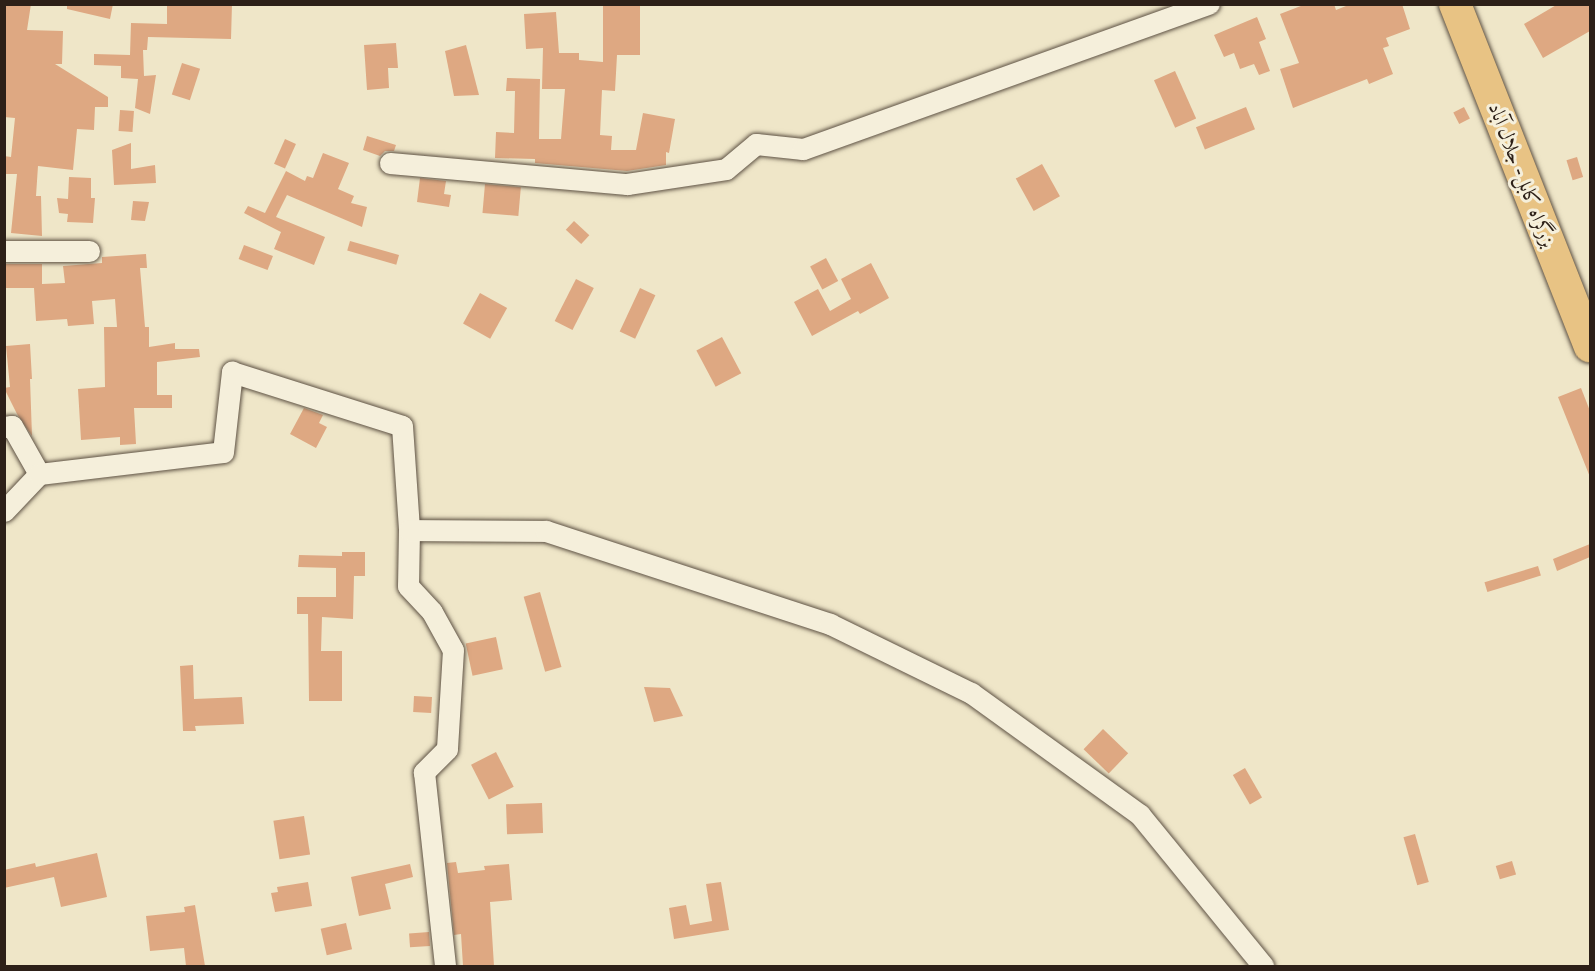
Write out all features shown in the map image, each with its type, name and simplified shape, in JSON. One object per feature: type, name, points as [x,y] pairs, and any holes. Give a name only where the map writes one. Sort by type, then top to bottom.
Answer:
[{"type":"highway","name":"بزرگراه کابل- جلال آباد","points":[[1455,4],[1578,279]]},
{"type":"highway","name":"بزرگراه کابل- جلال آباد","points":[[1476,4],[1578,279],[1590,346]]},
{"type":"street","points":[[390,163],[627,184],[726,169],[756,144],[803,149],[1209,4]]},
{"type":"street","points":[[4,250],[88,251]]},
{"type":"street","points":[[4,511],[39,474],[223,452],[232,372],[402,426],[409,530],[408,586],[432,612],[453,650],[447,749],[424,772],[445,966]]},
{"type":"street","points":[[4,427],[12,426],[39,474]]},
{"type":"street","points":[[409,530],[546,531],[830,624],[971,693],[1140,815],[1263,966]]},
{"type":"building","points":[[4,4],[31,4],[27,30],[63,31],[62,64],[55,64],[108,97],[108,107],[95,107],[94,130],[77,129],[73,170],[38,166],[36,196],[41,196],[42,236],[11,233],[17,174],[4,174],[4,156],[11,157],[15,118],[4,117]]},
{"type":"building","points":[[67,4],[113,4],[110,19],[67,9]]},
{"type":"building","points":[[167,4],[232,4],[231,39],[148,37],[147,50],[143,50],[144,76],[156,75],[150,114],[135,108],[138,79],[121,78],[121,66],[94,65],[94,54],[130,55],[131,23],[167,24]]},
{"type":"building","points":[[603,4],[640,4],[640,55],[617,55],[615,91],[602,90],[600,135],[612,136],[611,150],[636,150],[643,113],[675,119],[669,153],[666,152],[666,165],[627,171],[535,163],[535,159],[495,158],[496,132],[514,133],[515,91],[506,91],[507,78],[540,79],[539,139],[561,139],[565,89],[542,89],[543,48],[526,49],[524,14],[556,12],[559,53],[579,53],[579,60],[603,62]]},
{"type":"building","points":[[1306,4],[1334,4],[1336,10],[1351,4],[1402,4],[1410,29],[1386,38],[1389,46],[1383,48],[1393,74],[1369,84],[1367,79],[1293,108],[1280,69],[1299,63],[1280,14]]},
{"type":"building","points":[[1558,4],[1590,4],[1590,31],[1543,58],[1524,24]]},
{"type":"building","points":[[1257,17],[1266,39],[1259,42],[1270,71],[1259,75],[1254,64],[1240,69],[1234,53],[1224,57],[1214,35]]},
{"type":"building","points":[[396,43],[398,68],[388,68],[389,88],[367,90],[364,45]]},
{"type":"building","points":[[466,45],[479,95],[454,96],[445,51]]},
{"type":"building","points":[[182,63],[200,69],[190,100],[172,94]]},
{"type":"building","points":[[1175,71],[1196,119],[1175,128],[1154,80]]},
{"type":"building","points":[[1246,107],[1255,129],[1205,149],[1196,127]]},
{"type":"building","points":[[1464,107],[1470,119],[1459,124],[1453,112]]},
{"type":"building","points":[[120,110],[134,111],[133,132],[119,131]]},
{"type":"building","points":[[367,136],[396,145],[394,151],[385,151],[380,156],[363,150]]},
{"type":"building","points":[[285,139],[296,144],[285,169],[274,164]]},
{"type":"building","points":[[131,143],[131,169],[155,165],[156,183],[114,185],[112,150]]},
{"type":"building","points":[[323,153],[349,163],[338,189],[354,196],[351,203],[367,207],[362,227],[287,195],[276,217],[325,237],[314,265],[274,249],[281,232],[244,213],[248,206],[265,213],[286,171],[305,181],[307,176],[313,178]]},
{"type":"building","points":[[1577,157],[1583,177],[1573,180],[1566,160]]},
{"type":"building","points":[[1042,164],[1060,196],[1034,211],[1016,179]]},
{"type":"building","points":[[69,177],[91,178],[91,198],[95,198],[93,223],[67,222],[68,214],[59,213],[57,198],[68,199]]},
{"type":"building","points":[[420,178],[446,181],[444,194],[451,195],[449,207],[417,202]]},
{"type":"building","points":[[485,184],[521,187],[518,216],[482,213]]},
{"type":"building","points":[[133,201],[149,202],[145,221],[131,220]]},
{"type":"building","points":[[574,221],[589,235],[581,244],[566,230]]},
{"type":"building","points":[[350,241],[399,255],[396,265],[347,251]]},
{"type":"building","points":[[244,245],[273,256],[268,270],[239,259]]},
{"type":"building","points":[[146,254],[147,268],[140,268],[145,327],[149,327],[149,347],[175,343],[175,349],[199,349],[200,357],[157,362],[157,395],[172,395],[172,408],[134,408],[136,444],[120,445],[120,437],[81,440],[78,389],[105,387],[104,327],[117,327],[115,299],[92,301],[94,324],[68,326],[67,319],[36,321],[34,288],[4,288],[4,264],[42,264],[42,284],[65,283],[63,266],[102,263],[102,257]]},
{"type":"building","points":[[826,258],[838,281],[822,289],[810,266]]},
{"type":"building","points":[[871,263],[889,298],[860,314],[858,311],[812,336],[794,302],[818,289],[830,311],[851,299],[841,279]]},
{"type":"building","points":[[576,279],[594,288],[572,330],[555,321]]},
{"type":"building","points":[[640,288],[655,295],[635,339],[620,332]]},
{"type":"building","points":[[480,293],[507,308],[490,339],[463,324]]},
{"type":"building","points":[[722,337],[741,373],[716,387],[696,351]]},
{"type":"building","points":[[30,344],[32,436],[17,414],[4,388],[10,387],[6,346]]},
{"type":"building","points":[[1581,388],[1590,411],[1590,477],[1558,397]]},
{"type":"building","points":[[304,408],[323,415],[319,423],[327,427],[316,448],[290,434]]},
{"type":"building","points":[[1590,544],[1590,557],[1557,571],[1553,559]]},
{"type":"building","points":[[342,552],[365,552],[365,576],[354,576],[353,619],[322,617],[321,651],[342,651],[342,701],[309,701],[308,614],[297,614],[297,597],[336,597],[336,568],[298,567],[299,555],[342,556]]},
{"type":"building","points":[[1538,566],[1541,576],[1487,592],[1484,582]]},
{"type":"building","points":[[540,592],[561,667],[545,672],[524,597]]},
{"type":"building","points":[[496,637],[503,669],[473,676],[466,643]]},
{"type":"building","points":[[193,665],[194,699],[242,697],[244,724],[195,726],[196,731],[183,731],[180,666]]},
{"type":"building","points":[[644,687],[670,688],[683,716],[654,722]]},
{"type":"building","points":[[414,696],[432,697],[431,713],[413,712]]},
{"type":"building","points":[[1103,729],[1128,753],[1109,773],[1084,749]]},
{"type":"building","points":[[496,752],[514,787],[489,799],[471,765]]},
{"type":"building","points":[[1245,768],[1262,797],[1250,804],[1233,775]]},
{"type":"building","points":[[542,803],[543,833],[507,834],[506,804]]},
{"type":"building","points":[[304,816],[310,855],[279,859],[273,821]]},
{"type":"building","points":[[1415,834],[1429,882],[1417,885],[1403,837]]},
{"type":"building","points":[[97,853],[107,897],[61,907],[54,877],[4,888],[4,870],[35,863],[36,867]]},
{"type":"building","points":[[1512,861],[1516,874],[1500,879],[1496,866]]},
{"type":"building","points":[[456,862],[458,873],[485,870],[484,866],[509,864],[512,900],[490,902],[494,966],[463,966],[461,934],[454,935],[447,863]]},
{"type":"building","points":[[410,864],[413,877],[385,884],[391,909],[359,916],[351,877]]},
{"type":"building","points":[[308,882],[312,906],[275,912],[271,893],[278,892],[277,887]]},
{"type":"building","points":[[721,882],[729,930],[674,939],[669,908],[686,905],[690,925],[712,921],[706,884]]},
{"type":"building","points":[[195,905],[205,966],[186,966],[184,948],[150,951],[146,916],[185,912],[184,907]]},
{"type":"building","points":[[346,923],[352,949],[327,955],[321,929]]},
{"type":"building","points":[[429,932],[430,946],[410,947],[409,933]]}]
